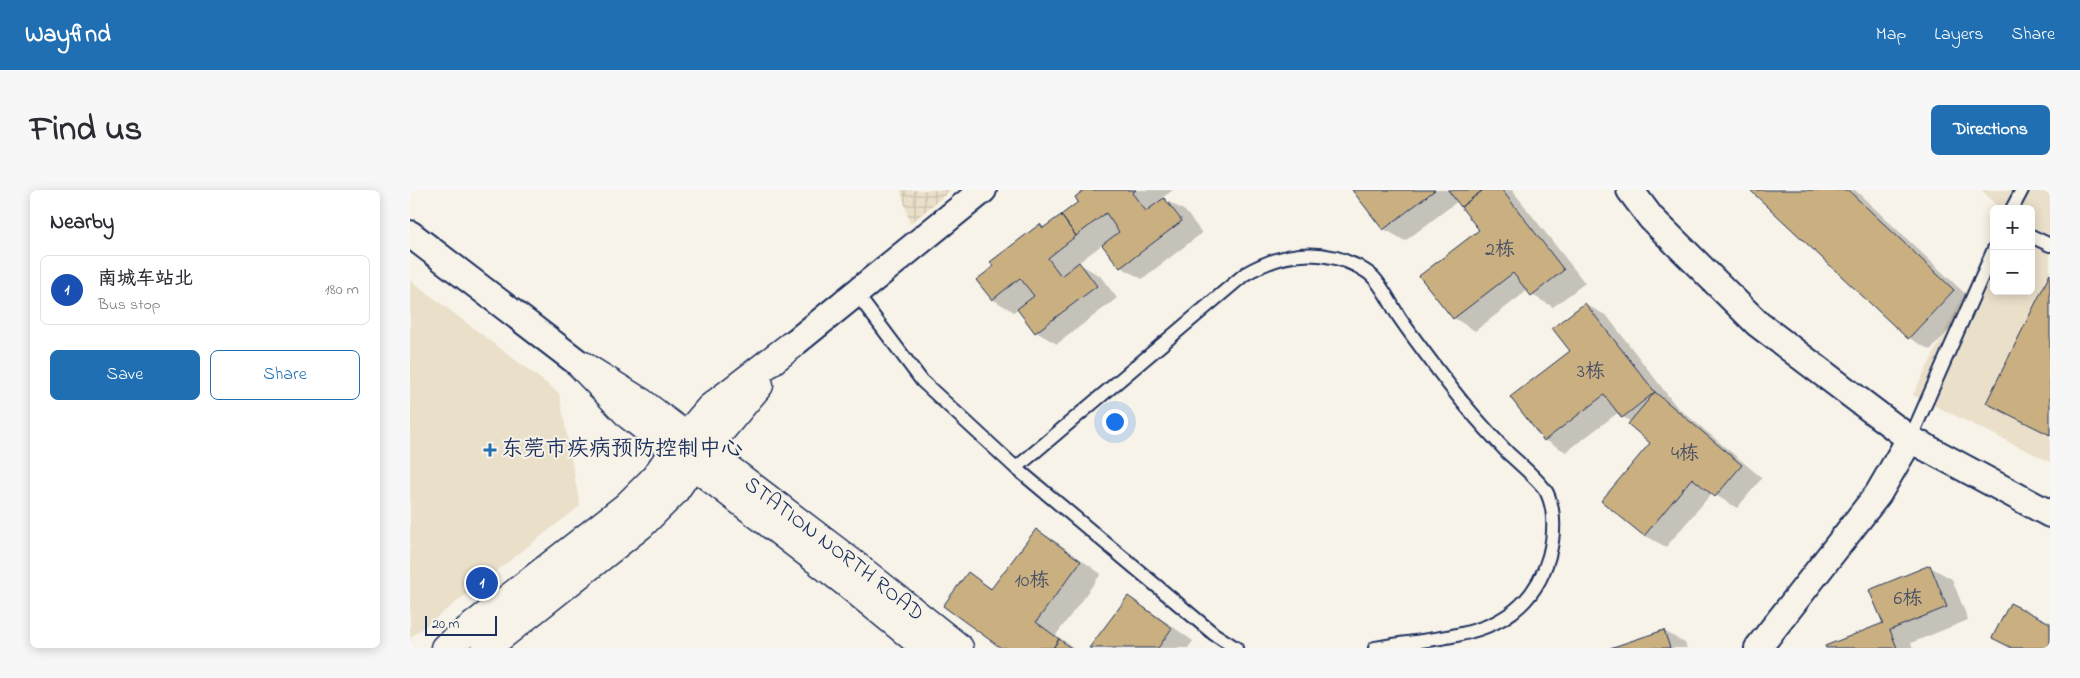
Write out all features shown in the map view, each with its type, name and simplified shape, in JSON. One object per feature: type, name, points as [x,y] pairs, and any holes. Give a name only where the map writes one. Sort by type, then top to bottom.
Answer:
[{"type":"street","points":[[445,648],[627,506],[655,478],[689,450],[792,345],[983,190]]},
{"type":"street","points":[[1630,190],[1651,218],[1758,324],[1910,439],[2050,514]]},
{"type":"street","points":[[410,234],[581,365]]},
{"type":"street","name":"STATION NORTH ROAD","points":[[581,365],[642,403],[689,450],[926,648]]},
{"type":"street","points":[[1758,648],[1878,494],[1910,439]]},
{"type":"street","points":[[486,648],[641,525],[674,492],[689,450]]},
{"type":"street","name":"STATION NORTH ROAD","points":[[689,450],[856,566],[959,648]]},
{"type":"lane","points":[[2014,205],[2022,190]]},
{"type":"lane","points":[[2035,238],[2050,245]]},
{"type":"lane","points":[[1910,439],[1994,250]]},
{"type":"lane","points":[[1016,468],[1252,270],[1274,260],[1306,254],[1324,255],[1358,267],[1374,277],[1400,318],[1465,405],[1505,450],[1547,492],[1552,511],[1553,530],[1551,549],[1546,567],[1537,585],[1510,614],[1494,624],[1475,632],[1375,648]]},
{"type":"lane","points":[[856,292],[922,380],[1016,468],[1214,634],[1236,648]]},
{"type":"shaded area","points":[[901,190],[951,190],[910,224]]},
{"type":"shaded area","points":[[1982,190],[2050,190],[2050,462],[1913,395],[1990,242],[1990,295],[2035,295],[2035,205],[1995,205]]},
{"type":"shaded area","name":"东莞市疾病预防控制中心","points":[[410,280],[559,393],[580,506],[410,638]]},
{"type":"building","points":[[1084,190],[1136,190],[1132,193],[1146,211],[1164,198],[1182,221],[1120,268],[1102,245],[1119,232],[1106,213],[1076,236],[1061,215],[1078,202],[1075,197]]},
{"type":"building","points":[[1352,190],[1435,190],[1383,230]]},
{"type":"building","points":[[1448,190],[1483,190],[1461,207]]},
{"type":"building","points":[[1483,190],[1502,190],[1564,270],[1531,296],[1513,273],[1453,319],[1419,276],[1479,230],[1461,207]]},
{"type":"building","points":[[1750,190],[1848,190],[1954,290],[1908,339]]},
{"type":"building","points":[[1061,215],[1076,236],[1048,258],[1061,276],[1079,262],[1097,286],[1035,333],[1017,309],[1034,296],[1020,278],[992,300],[976,280],[993,267],[990,262],[1040,224],[1043,228]]},
{"type":"building","points":[[2050,274],[2050,435],[1986,403]]},
{"type":"building","points":[[1585,303],[1655,392],[1622,418],[1604,395],[1544,441],[1510,397],[1570,351],[1552,328]]},
{"type":"building","points":[[1655,392],[1742,465],[1715,497],[1692,478],[1644,536],[1601,501],[1650,443],[1628,424]]},
{"type":"building","points":[[1036,529],[1081,561],[1036,622],[1059,639],[1053,648],[1001,648],[943,606],[968,572],[991,589]]},
{"type":"building","points":[[1930,565],[1947,607],[1890,630],[1897,648],[1826,648],[1825,646],[1883,623],[1869,590]]},
{"type":"building","points":[[1128,596],[1172,628],[1158,648],[1089,648]]},
{"type":"building","points":[[2010,603],[2050,623],[2050,648],[2012,648],[1992,638]]},
{"type":"building","points":[[1664,630],[1670,648],[1610,648]]},
{"type":"building","points":[[1059,639],[1071,648],[1053,648]]},
{"type":"place","name":"东莞市疾病预防控制中心","points":[[490,450]]},
{"type":"place","name":"南城车站北","points":[[482,583]]}]
